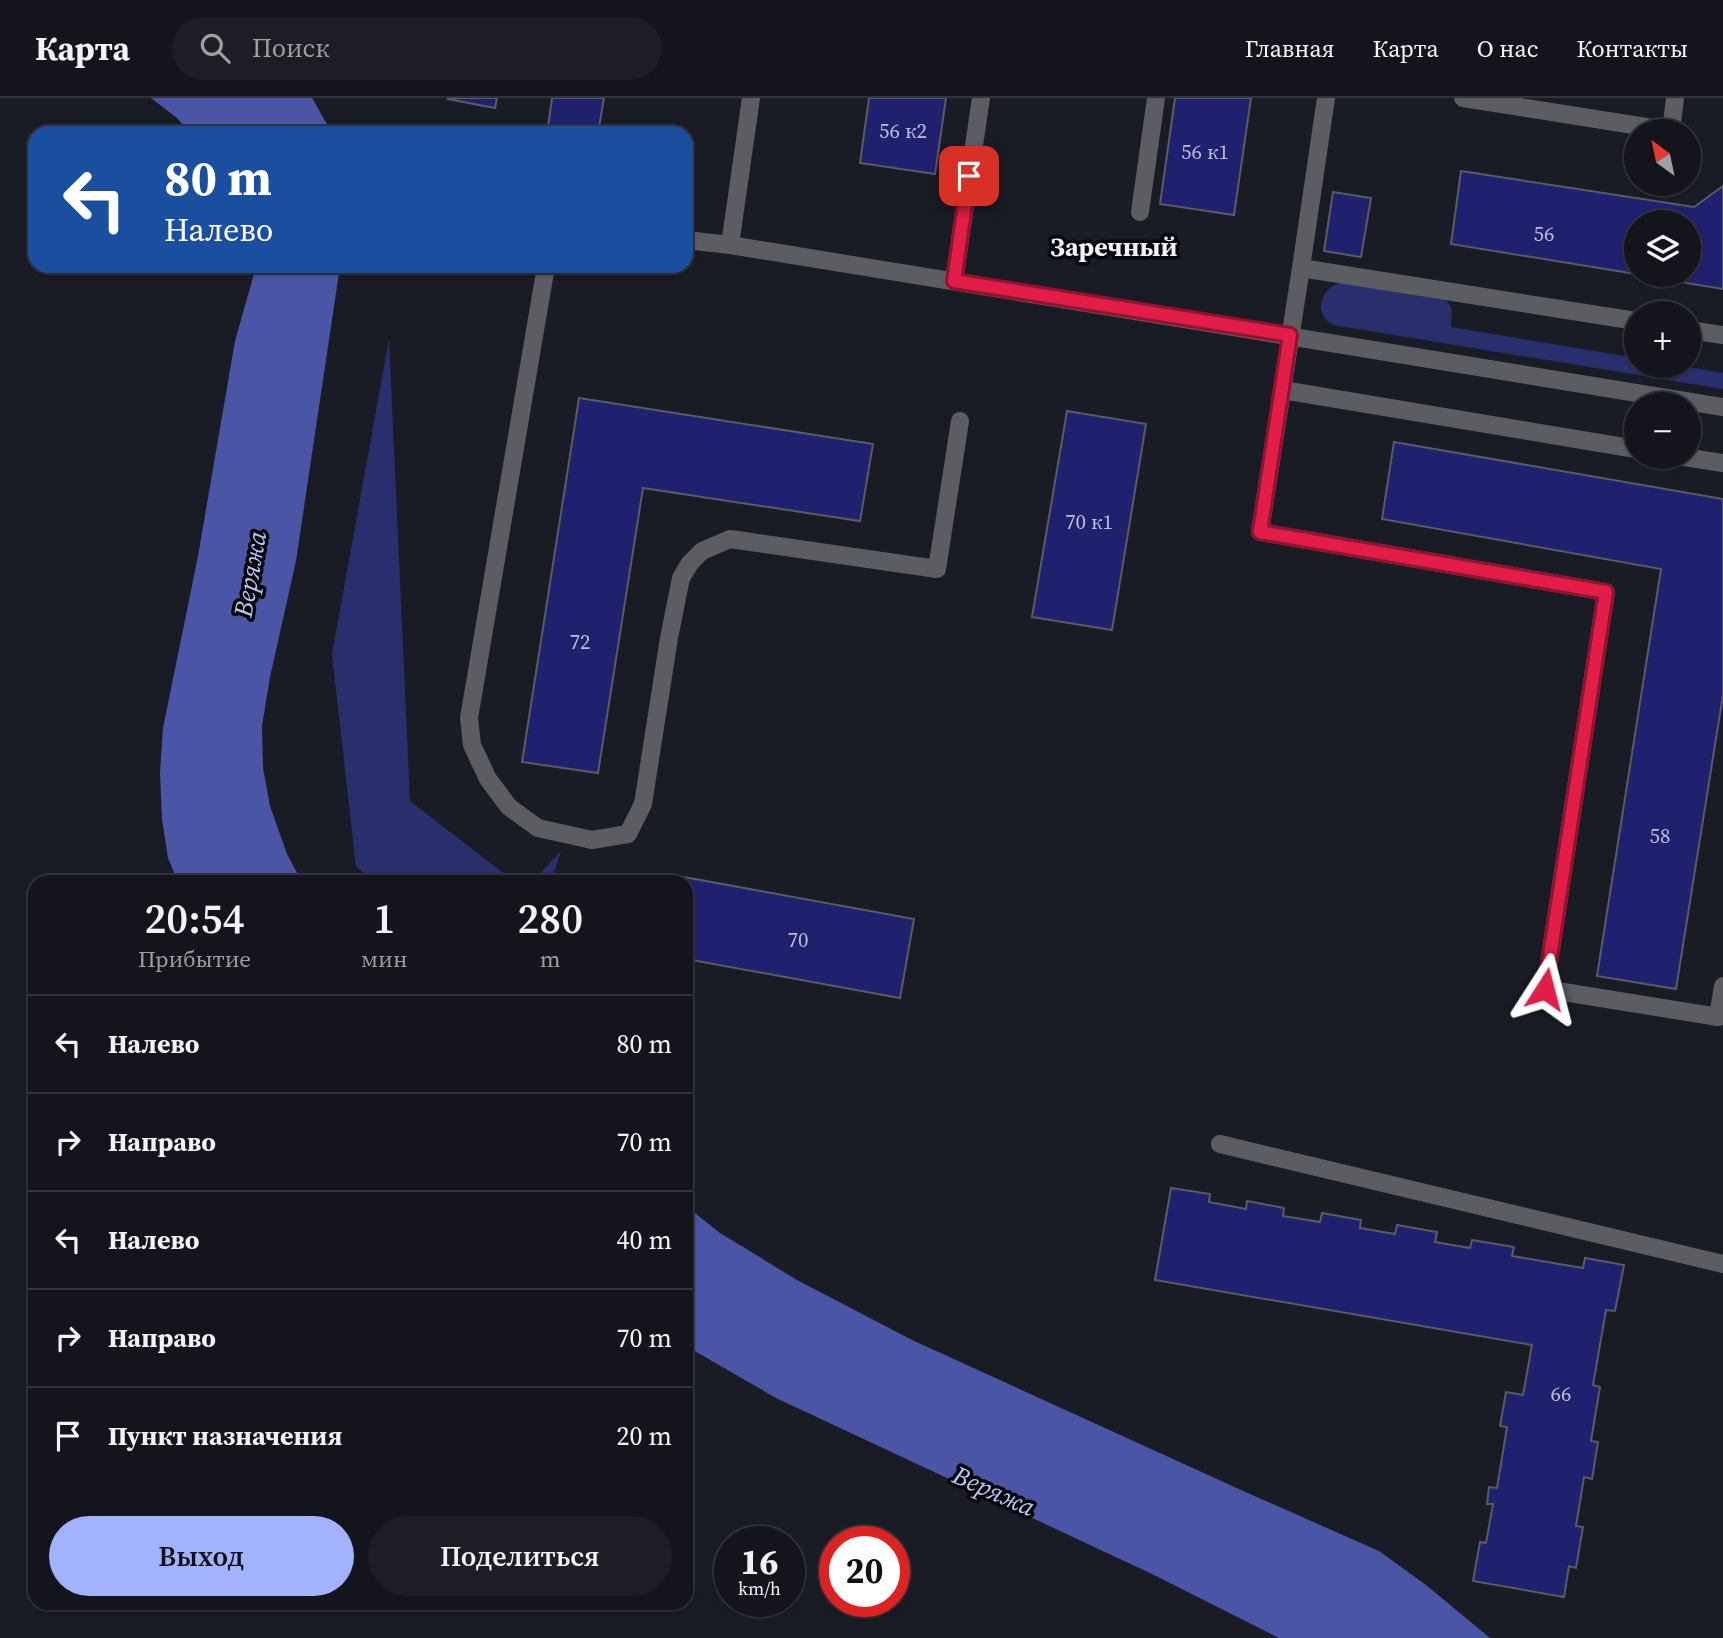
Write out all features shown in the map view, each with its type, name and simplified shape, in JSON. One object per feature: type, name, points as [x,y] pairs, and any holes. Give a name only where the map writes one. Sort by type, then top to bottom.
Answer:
[{"type":"lane","points":[[730,245],[751,98]]},
{"type":"lane","points":[[954,281],[981,98]]},
{"type":"lane","points":[[1140,212],[1156,98]]},
{"type":"lane","points":[[1326,98],[1260,532],[1606,592],[1545,989],[1718,1017],[1723,986]]},
{"type":"lane","points":[[1463,98],[1671,131],[1675,98]]},
{"type":"lane","points":[[693,241],[1290,335],[1723,407]]},
{"type":"lane","points":[[1301,268],[1624,319]]},
{"type":"lane","points":[[545,273],[469,718],[472,745],[488,779],[509,807],[538,828],[592,840],[628,834],[643,804],[681,578],[690,563],[702,551],[730,539],[937,569],[960,421]]},
{"type":"lane","points":[[1701,332],[1723,335]]},
{"type":"lane","points":[[1283,390],[1624,447]]},
{"type":"lane","points":[[1701,460],[1723,463]]},
{"type":"lane","points":[[1220,1144],[1723,1264]]},
{"type":"shaded area","points":[[1342,282],[1445,300],[1451,309],[1451,327],[1624,356],[1624,373],[1333,325],[1326,320],[1321,308],[1324,295]]},
{"type":"shaded area","points":[[389,339],[410,801],[506,875],[367,875],[356,867],[332,654]]},
{"type":"shaded area","points":[[1701,369],[1723,373],[1723,389],[1656,378],[1701,378]]},
{"type":"shaded area","points":[[561,851],[553,875],[539,875]]},
{"type":"water","points":[[151,98],[312,98],[328,126],[184,126]]},
{"type":"water","name":"Веряжа","points":[[339,273],[296,561],[262,726],[263,768],[270,806],[287,854],[298,875],[175,875],[168,858],[162,819],[160,773],[163,728],[198,556],[235,341],[254,274]]},
{"type":"water","name":"Веряжа","points":[[693,1212],[720,1233],[797,1280],[912,1340],[1379,1551],[1426,1585],[1490,1638],[1279,1638],[1152,1574],[776,1398],[693,1350]]},
{"type":"building","points":[[449,98],[497,98],[495,108]]},
{"type":"building","points":[[552,98],[604,98],[599,126],[548,126]]},
{"type":"building","points":[[869,98],[946,98],[935,174],[860,163]]},
{"type":"building","points":[[1175,98],[1251,98],[1234,215],[1160,204]]},
{"type":"building","points":[[1461,171],[1694,207],[1723,186],[1723,289],[1701,285],[1701,210],[1624,210],[1624,272],[1451,244]]},
{"type":"building","points":[[1333,192],[1371,198],[1361,257],[1324,251]]},
{"type":"building","points":[[579,398],[873,444],[860,521],[643,488],[598,773],[522,762]]},
{"type":"building","points":[[1067,411],[1146,424],[1112,630],[1032,617]]},
{"type":"building","points":[[1394,442],[1723,499],[1723,695],[1676,989],[1597,976],[1661,569],[1382,519]]},
{"type":"building","points":[[693,879],[914,919],[900,998],[693,960]]},
{"type":"building","points":[[1171,1188],[1210,1194],[1209,1202],[1246,1209],[1247,1201],[1284,1208],[1283,1216],[1320,1222],[1322,1213],[1361,1220],[1360,1228],[1395,1234],[1397,1225],[1437,1232],[1435,1242],[1470,1248],[1472,1240],[1514,1247],[1512,1256],[1583,1268],[1585,1258],[1624,1265],[1615,1311],[1606,1310],[1593,1385],[1600,1387],[1591,1441],[1598,1442],[1592,1479],[1584,1477],[1576,1526],[1583,1527],[1576,1568],[1569,1566],[1564,1597],[1473,1581],[1480,1542],[1486,1543],[1493,1504],[1487,1504],[1489,1487],[1497,1488],[1507,1427],[1500,1426],[1506,1392],[1523,1395],[1532,1345],[1155,1280]]},
{"type":"district","name":"Заречный","points":[[1114,247]]},
{"type":"route","points":[[969,176],[954,281],[1290,335],[1260,532],[1606,592],[1545,989]]}]
